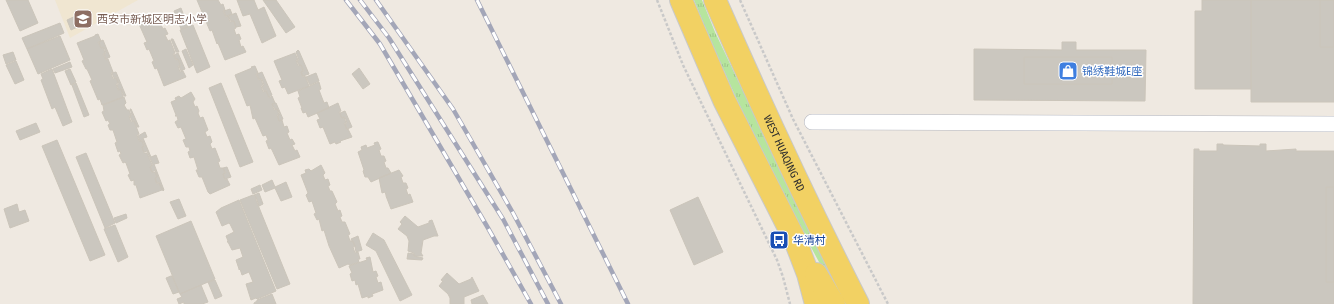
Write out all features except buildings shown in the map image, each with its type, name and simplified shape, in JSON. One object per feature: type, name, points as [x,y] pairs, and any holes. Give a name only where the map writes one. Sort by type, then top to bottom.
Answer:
[{"type":"main road","points":[[681,0],[724,100],[752,156],[795,240],[834,304]]},
{"type":"main road","name":"WEST HUAQING RD","points":[[715,0],[753,87],[858,304]]},
{"type":"main road","points":[[795,240],[808,274],[816,304]]},
{"type":"street","points":[[812,122],[1334,124]]},
{"type":"path","points":[[657,0],[683,64],[777,260],[790,304]]},
{"type":"path","points":[[740,0],[793,119],[888,304]]},
{"type":"shaded area","name":"西安市新城区明志小学","points":[[55,0],[138,0],[70,38]]},
{"type":"green space","points":[[694,0],[702,0],[715,32],[770,148],[850,304],[842,304],[782,192],[727,78]]},
{"type":"railway","points":[[346,0],[380,44],[531,304]]},
{"type":"railway","points":[[360,0],[389,38],[503,219],[548,304]]},
{"type":"railway","points":[[376,0],[453,109],[513,213],[561,304]]},
{"type":"railway","points":[[477,0],[628,304]]},
{"type":"place","name":"西安市新城区明志小学","points":[[83,19]]},
{"type":"place","name":"锦绣鞋城E座","points":[[1068,71]]},
{"type":"place","name":"华清村","points":[[779,240]]}]
